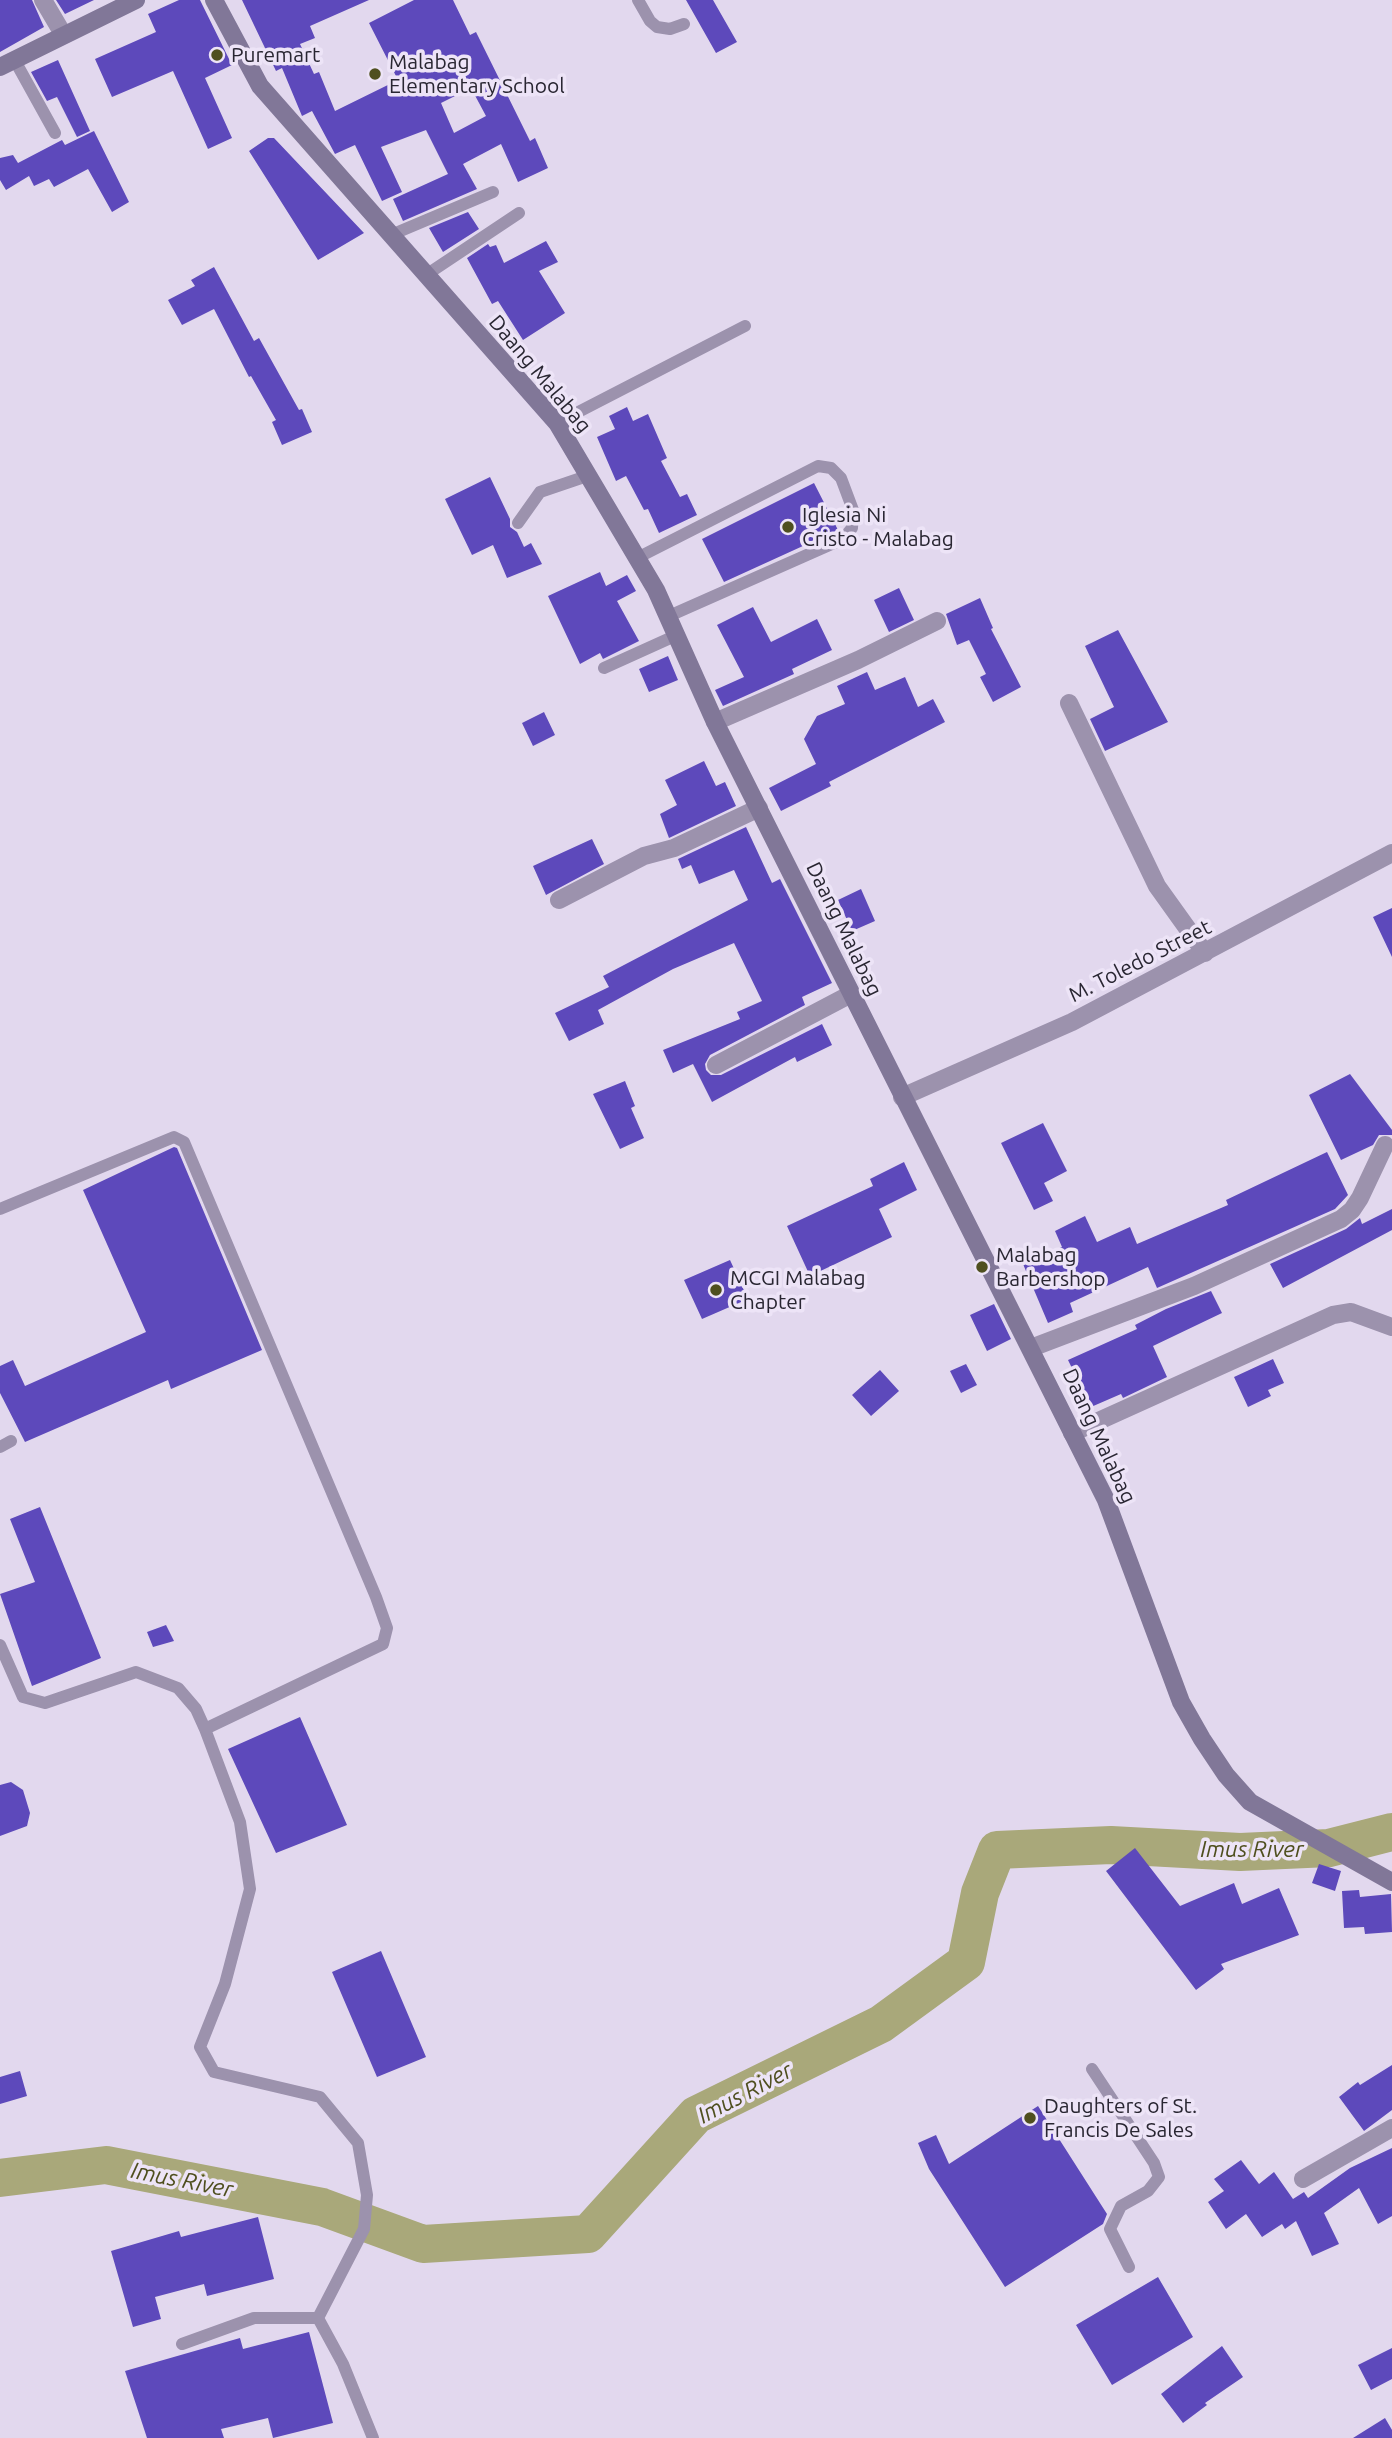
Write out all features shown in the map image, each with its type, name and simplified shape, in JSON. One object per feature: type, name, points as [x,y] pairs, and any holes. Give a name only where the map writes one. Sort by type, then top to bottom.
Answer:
[{"type":"street","points":[[43,0],[63,34]]},
{"type":"street","points":[[7,63],[136,0]]},
{"type":"street","name":"Daang Malabag","points":[[214,0],[260,86],[557,423],[590,475],[668,616],[715,722],[1106,1500],[1181,1702],[1197,1730],[1226,1775],[1250,1802],[1392,1882]]},
{"type":"street","points":[[715,722],[858,660],[937,621]]},
{"type":"street","points":[[1069,704],[1157,886],[1205,953]]},
{"type":"street","points":[[559,900],[644,856],[674,848],[759,808]]},
{"type":"street","name":"M. Toledo Street","points":[[902,1097],[1072,1022],[1392,853]]},
{"type":"street","points":[[716,1065],[851,994]]},
{"type":"street","points":[[1031,1348],[1194,1286],[1341,1219],[1352,1210],[1360,1198],[1385,1145]]},
{"type":"street","points":[[1072,1433],[1333,1315],[1351,1312],[1392,1328]]},
{"type":"street","points":[[1303,2179],[1392,2128]]},
{"type":"lane","points":[[638,0],[650,21],[657,27],[670,29],[684,24]]},
{"type":"lane","points":[[7,63],[55,133]]},
{"type":"lane","points":[[391,235],[493,192]]},
{"type":"lane","points":[[426,275],[519,213]]},
{"type":"lane","points":[[557,423],[745,326]]},
{"type":"lane","points":[[637,558],[818,466],[831,468],[841,478],[853,510],[852,528],[843,539],[668,616]]},
{"type":"lane","points":[[518,523],[540,492],[590,475]]},
{"type":"lane","points":[[604,668],[677,635]]},
{"type":"lane","points":[[0,1209],[174,1136],[180,1138],[224,1232],[376,1597],[387,1628],[383,1644],[205,1729]]},
{"type":"lane","points":[[0,1645],[23,1697],[45,1703],[136,1672],[178,1688],[196,1709],[240,1822],[250,1889],[225,1984],[200,2047],[214,2071],[320,2096],[358,2143],[368,2195],[363,2229],[318,2318]]},
{"type":"lane","points":[[1092,2069],[1154,2163],[1159,2177],[1148,2191],[1121,2206],[1110,2229],[1129,2267]]},
{"type":"lane","points":[[182,2344],[254,2318],[318,2318]]},
{"type":"lane","points":[[318,2318],[343,2364],[373,2438]]},
{"type":"building","points":[[0,0],[32,0],[44,27],[0,52]]},
{"type":"building","points":[[56,0],[94,0],[65,14]]},
{"type":"building","points":[[179,0],[200,0],[232,65],[205,78],[232,138],[208,149],[173,71],[112,97],[95,59],[156,32],[148,14]]},
{"type":"building","name":"Malabag Elementary School","points":[[242,0],[369,0],[310,26],[315,38],[300,44],[314,74],[319,72],[335,111],[398,80],[369,23],[414,0],[453,0],[470,35],[476,32],[530,141],[535,138],[548,168],[518,182],[501,144],[463,164],[477,189],[403,221],[393,199],[448,174],[426,130],[381,147],[402,192],[382,201],[355,145],[335,154],[312,111],[302,116],[282,68],[276,71]],"holes":[[[471,88],[486,116],[454,133],[441,103]]]},
{"type":"building","points":[[686,0],[713,0],[737,42],[716,53]]},
{"type":"building","points":[[58,60],[90,131],[77,137],[57,97],[47,101],[31,72]]},
{"type":"building","points":[[94,131],[129,202],[112,212],[88,169],[54,187],[49,179],[34,186],[29,176],[6,190],[0,180],[0,158],[13,155],[18,163],[62,140],[65,145]]},
{"type":"building","points":[[268,138],[274,138],[364,233],[318,260],[249,151]]},
{"type":"building","points":[[468,212],[479,229],[443,252],[429,228]]},
{"type":"building","points":[[546,241],[558,262],[539,271],[565,313],[523,340],[498,301],[492,304],[467,258],[488,244],[490,247],[496,245],[504,263]]},
{"type":"building","points":[[214,267],[254,341],[259,338],[299,410],[302,409],[312,432],[282,445],[272,422],[276,420],[251,376],[249,377],[214,309],[182,325],[168,300],[195,286],[191,280]]},
{"type":"building","points":[[627,407],[633,421],[648,414],[667,458],[661,461],[680,497],[687,494],[697,515],[659,533],[648,509],[644,510],[626,476],[616,481],[597,437],[615,429],[609,416]]},
{"type":"building","points":[[490,477],[510,519],[510,527],[517,532],[524,547],[531,543],[542,564],[507,578],[493,545],[472,555],[445,499]]},
{"type":"building","points":[[814,483],[838,530],[724,582],[702,539]]},
{"type":"building","points":[[600,572],[606,586],[627,575],[636,591],[617,601],[639,641],[603,659],[600,653],[580,664],[548,596]]},
{"type":"building","points":[[899,588],[914,620],[889,632],[874,600]]},
{"type":"building","points":[[980,598],[993,628],[991,629],[1021,687],[993,702],[980,677],[986,674],[969,640],[957,645],[946,614]]},
{"type":"building","points":[[753,607],[771,642],[817,619],[832,650],[792,669],[794,674],[723,706],[715,690],[744,677],[717,625]]},
{"type":"building","points":[[1118,630],[1168,722],[1105,751],[1090,719],[1114,707],[1085,646]]},
{"type":"building","points":[[668,656],[678,680],[649,692],[639,669]]},
{"type":"building","points":[[867,672],[875,690],[905,677],[918,707],[933,699],[945,722],[829,782],[831,786],[781,811],[769,788],[816,764],[804,739],[817,716],[845,704],[837,686]]},
{"type":"building","points":[[544,712],[555,735],[533,746],[522,723]]},
{"type":"building","points":[[704,761],[716,786],[725,782],[736,806],[669,838],[660,814],[677,805],[665,780]]},
{"type":"building","points":[[746,827],[772,883],[780,879],[832,983],[802,997],[805,1005],[710,1055],[705,1064],[706,1070],[711,1075],[721,1075],[822,1024],[832,1045],[797,1062],[795,1057],[712,1102],[693,1064],[673,1073],[663,1050],[740,1019],[737,1012],[762,1001],[734,943],[673,969],[598,1010],[604,1024],[569,1041],[555,1013],[609,987],[603,976],[748,900],[734,870],[699,884],[691,865],[682,869],[678,859]]},
{"type":"building","points":[[592,839],[604,864],[546,895],[533,866]]},
{"type":"building","points":[[861,889],[875,921],[852,931],[838,900]]},
{"type":"building","points":[[1392,908],[1392,957],[1373,917]]},
{"type":"building","points":[[1350,1074],[1392,1130],[1392,1135],[1379,1135],[1373,1145],[1341,1160],[1309,1095]]},
{"type":"building","points":[[625,1081],[635,1106],[631,1108],[644,1138],[620,1149],[593,1094]]},
{"type":"building","points":[[1043,1123],[1067,1171],[1044,1183],[1053,1201],[1034,1210],[1001,1143]]},
{"type":"building","points":[[174,1147],[177,1148],[262,1350],[171,1389],[168,1380],[25,1442],[0,1393],[0,1366],[13,1360],[25,1386],[146,1332],[83,1190]]},
{"type":"building","points":[[1327,1152],[1348,1195],[1335,1209],[1157,1288],[1148,1267],[1070,1303],[1073,1312],[1048,1323],[1023,1264],[1062,1247],[1055,1231],[1085,1216],[1097,1242],[1130,1227],[1137,1244],[1228,1205],[1226,1200]]},
{"type":"building","points":[[904,1162],[917,1190],[879,1209],[892,1237],[810,1276],[787,1226],[873,1186],[870,1179]]},
{"type":"building","points":[[1392,1209],[1392,1230],[1283,1288],[1270,1264],[1346,1229],[1360,1218],[1362,1224]]},
{"type":"building","name":"MCGI Malabag Chapter","points":[[730,1260],[748,1299],[702,1319],[684,1280]]},
{"type":"building","points":[[1211,1291],[1222,1313],[1153,1346],[1167,1377],[1123,1398],[1121,1394],[1091,1407],[1068,1360],[1137,1329],[1135,1325],[1166,1309]]},
{"type":"building","points":[[994,1304],[1011,1339],[987,1351],[970,1315]]},
{"type":"building","points":[[1273,1359],[1284,1383],[1268,1390],[1271,1396],[1248,1407],[1234,1377]]},
{"type":"building","points":[[966,1364],[977,1385],[961,1393],[950,1371]]},
{"type":"building","points":[[880,1370],[899,1391],[871,1416],[852,1395]]},
{"type":"building","points":[[40,1507],[101,1658],[32,1686],[0,1594],[35,1582],[10,1519]]},
{"type":"building","points":[[166,1625],[174,1641],[153,1647],[147,1632]]},
{"type":"building","points":[[300,1717],[347,1825],[276,1853],[228,1749]]},
{"type":"building","points":[[11,1782],[23,1790],[30,1813],[27,1826],[0,1836],[0,1785]]},
{"type":"building","points":[[1135,1848],[1180,1906],[1234,1883],[1242,1904],[1279,1888],[1299,1935],[1221,1964],[1224,1969],[1196,1990],[1106,1871]]},
{"type":"building","points":[[1319,1864],[1341,1871],[1335,1891],[1312,1883]]},
{"type":"building","points":[[1359,1890],[1360,1897],[1391,1894],[1392,1932],[1365,1934],[1364,1927],[1344,1928],[1342,1891]]},
{"type":"building","points":[[381,1951],[426,2057],[377,2077],[332,1972]]},
{"type":"building","points":[[1392,2065],[1392,2110],[1364,2131],[1339,2097],[1358,2082],[1360,2085]]},
{"type":"building","points":[[20,2071],[27,2096],[0,2104],[0,2077]]},
{"type":"building","points":[[1038,2106],[1107,2214],[1103,2224],[1005,2287],[929,2169],[918,2143],[936,2135],[949,2164]]},
{"type":"building","points":[[1392,2148],[1392,2216],[1378,2224],[1359,2188],[1324,2213],[1339,2244],[1312,2256],[1296,2221],[1285,2229],[1282,2224],[1262,2237],[1246,2214],[1226,2229],[1208,2202],[1224,2191],[1214,2179],[1241,2160],[1259,2184],[1274,2172],[1293,2199],[1304,2192],[1308,2198],[1350,2168]]},
{"type":"building","points":[[258,2217],[274,2279],[207,2296],[204,2284],[155,2297],[161,2319],[133,2327],[111,2251],[179,2231],[181,2237]]},
{"type":"building","points":[[1158,2277],[1193,2337],[1112,2385],[1076,2325]]},
{"type":"building","points":[[309,2332],[333,2423],[273,2438],[268,2418],[221,2429],[224,2438],[147,2438],[125,2371],[240,2338],[243,2349]]},
{"type":"building","points":[[1222,2346],[1243,2377],[1205,2403],[1207,2405],[1183,2423],[1161,2394]]},
{"type":"building","points":[[1392,2348],[1392,2379],[1371,2390],[1358,2365]]},
{"type":"building","points":[[1385,2418],[1392,2430],[1392,2438],[1353,2438]]},
{"type":"waterway","name":"Imus River","points":[[0,2178],[106,2165],[322,2207],[423,2244],[588,2234],[696,2115],[881,2024],[966,1962],[980,1893],[997,1850],[1111,1845],[1240,1852],[1329,1848],[1392,1832]]},
{"type":"place","name":"Puremart","points":[[217,55]]},
{"type":"place","name":"Malabag Elementary School","points":[[375,74]]},
{"type":"place","name":"Iglesia Ni Cristo - Malabag","points":[[788,527]]},
{"type":"place","name":"Malabag Barbershop","points":[[982,1267]]},
{"type":"place","name":"MCGI Malabag Chapter","points":[[716,1290]]},
{"type":"place","name":"Daughters of St. Francis De Sales","points":[[1030,2118]]}]
